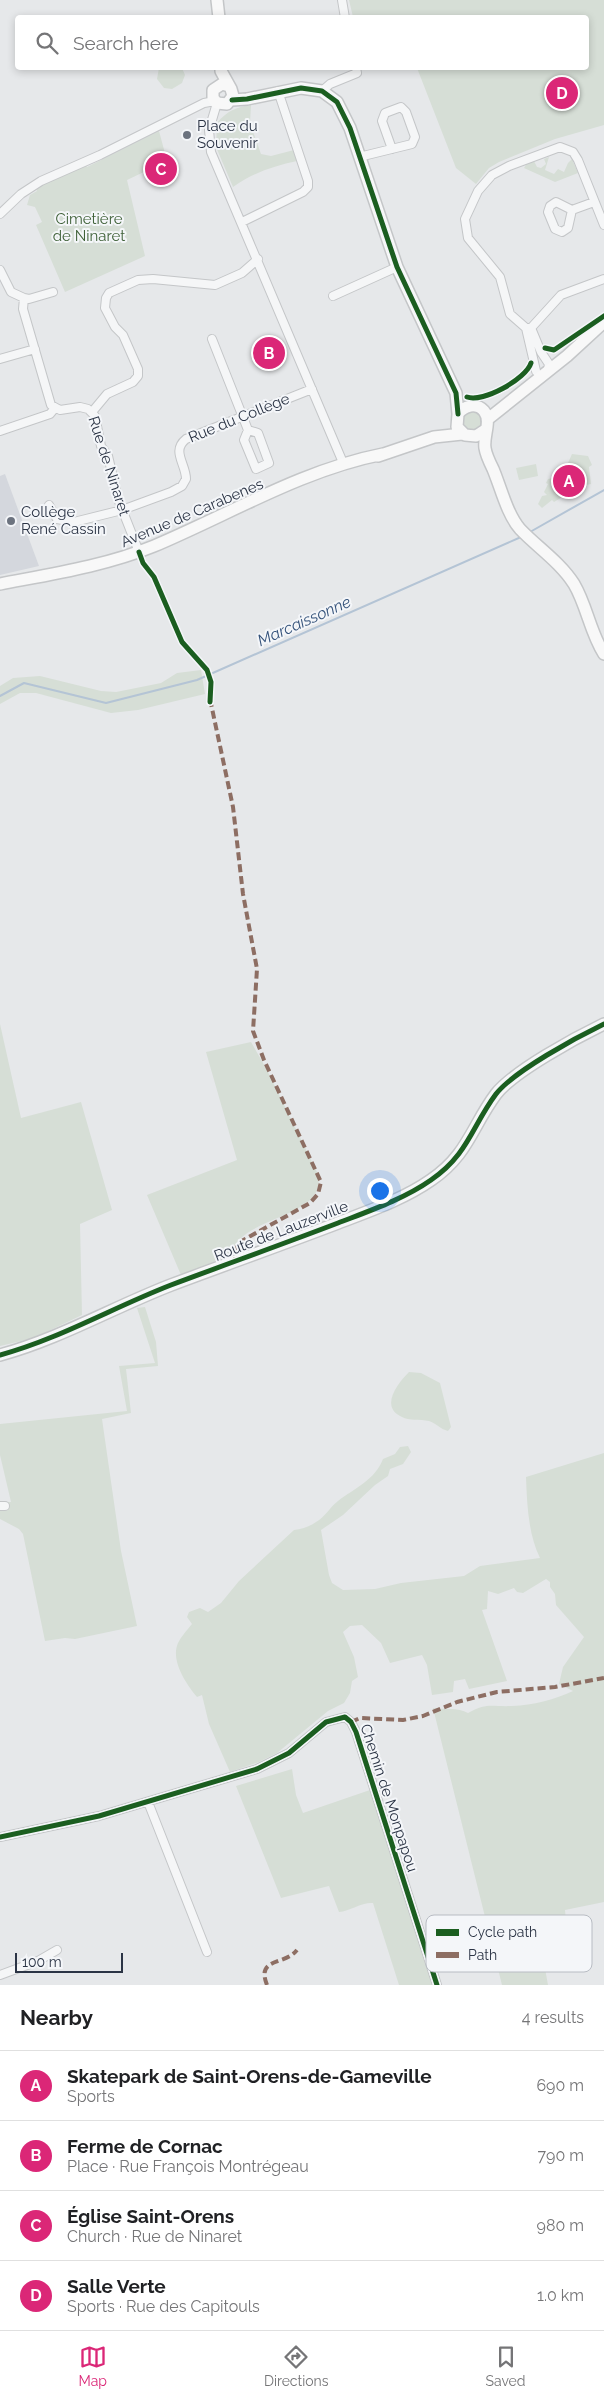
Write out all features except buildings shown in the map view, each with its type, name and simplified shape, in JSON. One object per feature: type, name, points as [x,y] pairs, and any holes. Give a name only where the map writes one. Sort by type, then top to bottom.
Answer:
[{"type":"street","points":[[217,0],[219,15]]},
{"type":"street","points":[[342,0],[344,15]]},
{"type":"street","points":[[221,70],[223,97],[211,122],[209,137],[212,152],[344,465]]},
{"type":"street","points":[[322,91],[330,84],[357,70]]},
{"type":"street","points":[[0,214],[20,194],[41,181],[223,97],[301,88],[322,91],[333,98],[341,108],[397,267],[456,393],[458,427],[485,450]]},
{"type":"street","points":[[242,222],[304,192],[308,188],[308,182],[278,92]]},
{"type":"street","points":[[359,157],[392,149],[412,144],[415,137],[406,112],[401,107],[385,112],[382,121],[392,149]]},
{"type":"street","points":[[544,368],[541,352],[528,328],[510,314],[500,277],[468,238],[465,219],[478,191],[492,175],[509,166],[560,147],[573,152],[578,160],[604,225]]},
{"type":"street","points":[[572,210],[594,202]]},
{"type":"street","points":[[92,412],[107,394],[133,382],[138,376],[138,369],[123,335],[115,327],[105,308],[106,298],[109,293],[138,280],[153,279],[215,284],[242,272],[258,259]]},
{"type":"street","points":[[334,296],[397,267]]},
{"type":"street","points":[[0,270],[11,292],[24,298],[29,299],[52,292]]},
{"type":"street","points":[[528,328],[561,295],[604,279]]},
{"type":"street","points":[[0,431],[50,414],[55,408],[49,400],[23,309],[24,298]]},
{"type":"street","points":[[457,416],[466,406],[476,407],[502,398],[544,368],[567,356],[601,324]]},
{"type":"street","points":[[528,328],[544,368]]},
{"type":"street","points":[[212,339],[248,430],[244,440],[256,468],[269,463],[258,433],[248,430]]},
{"type":"street","points":[[0,359],[35,349]]},
{"type":"street","points":[[466,435],[481,434],[486,424],[544,368]]},
{"type":"street","name":"Rue du Collège","points":[[49,504],[57,519],[68,522],[122,510],[182,486],[186,476],[178,454],[182,442],[312,389]]},
{"type":"street","points":[[456,393],[476,407],[486,424],[485,450],[520,529],[572,582],[584,603],[595,636],[604,654]]},
{"type":"street","name":"Rue de Ninaret","points":[[55,408],[64,411],[80,407],[92,412],[97,421],[101,446],[108,456],[122,510],[139,552]]},
{"type":"street","name":"Avenue de Carabenes","points":[[276,490],[302,484],[434,437],[448,428],[457,416]]},
{"type":"street","name":"Avenue de Carabenes","points":[[434,437],[466,435]]},
{"type":"street","name":"Avenue de Carabenes","points":[[0,584],[80,568],[139,552],[276,490],[344,465],[383,454]]},
{"type":"street","name":"Route de Lauzerville","points":[[0,1355],[37,1343],[143,1296],[385,1204],[429,1182],[448,1168],[463,1151],[501,1088],[551,1054],[604,1024]]},
{"type":"street","name":"Chemin de Monpapou","points":[[0,1838],[90,1818],[257,1770],[289,1753],[326,1722],[340,1717],[348,1718],[356,1732],[426,1951]]},
{"type":"street","points":[[148,1802],[207,1952]]},
{"type":"street","points":[[0,1975],[38,1961],[57,1950]]},
{"type":"street","name":"Chemin de Monpapou","points":[[433,1972],[437,1985]]},
{"type":"shaded area","name":"Collège René Cassin","points":[[5,474],[39,566],[0,575],[0,476]]},
{"type":"green space","points":[[349,0],[604,0],[604,125],[555,139],[499,162],[489,168],[476,184],[456,168],[418,70],[589,70],[589,15],[353,15]]},
{"type":"green space","points":[[159,70],[183,70],[185,75],[182,83],[172,89],[164,88],[157,79]]},
{"type":"green space","points":[[251,105],[250,123],[261,154],[271,156],[294,150],[297,161],[264,171],[233,187],[216,147],[217,123],[232,110]]},
{"type":"green space","name":"Cimetière de Ninaret","points":[[159,131],[166,157],[156,160],[157,165],[150,166],[146,171],[127,180],[145,256],[65,292],[36,225],[42,222],[35,207],[27,205],[30,195],[37,191],[36,188],[86,165],[87,167]]},
{"type":"green space","points":[[549,157],[545,170],[554,174],[558,169],[564,172],[572,159],[578,173],[555,182],[524,168],[527,163],[534,161],[537,167],[541,168],[546,164],[544,159]]},
{"type":"green space","points":[[472,412],[479,415],[482,422],[479,429],[472,432],[465,429],[462,422],[465,415]]},
{"type":"green space","points":[[572,454],[588,456],[592,465],[589,467],[591,484],[581,486],[554,502],[552,500],[542,508],[538,504],[542,496],[547,495],[544,492],[548,479],[554,478],[556,473],[564,472]]},
{"type":"green space","points":[[536,464],[538,476],[519,480],[516,468]]},
{"type":"green space","points":[[201,670],[205,694],[138,710],[111,713],[36,693],[20,693],[0,704],[0,686],[13,678],[40,676],[101,691],[116,692],[161,683],[177,673]]},
{"type":"green space","points":[[0,1024],[21,1118],[81,1102],[112,1210],[80,1224],[82,1315],[34,1338],[0,1346]]},
{"type":"green space","points":[[251,1042],[267,1070],[318,1174],[317,1189],[310,1200],[297,1209],[249,1232],[237,1242],[231,1255],[181,1275],[147,1195],[237,1160],[206,1052]]},
{"type":"green space","points":[[145,1307],[156,1342],[158,1366],[126,1369],[131,1413],[102,1419],[121,1551],[137,1626],[75,1639],[65,1638],[45,1641],[23,1534],[19,1529],[0,1519],[0,1502],[11,1502],[0,1455],[0,1424],[127,1411],[119,1366],[155,1363],[137,1308]]},
{"type":"green space","points":[[409,1372],[421,1373],[440,1383],[451,1427],[448,1431],[429,1421],[408,1419],[395,1413],[391,1401],[393,1395],[400,1382]]},
{"type":"green space","points":[[408,1446],[411,1452],[403,1464],[390,1469],[388,1476],[375,1485],[343,1515],[321,1530],[329,1575],[332,1583],[343,1590],[375,1589],[401,1583],[464,1576],[480,1566],[540,1558],[531,1529],[526,1477],[604,1453],[604,1902],[565,1910],[565,1915],[485,1915],[433,1708],[455,1709],[468,1713],[485,1706],[512,1706],[536,1703],[573,1691],[559,1684],[563,1667],[584,1637],[556,1605],[555,1594],[550,1587],[550,1582],[546,1579],[523,1593],[517,1592],[514,1588],[498,1594],[488,1591],[487,1609],[482,1610],[507,1681],[469,1689],[465,1679],[454,1681],[453,1692],[432,1695],[427,1665],[422,1655],[390,1663],[381,1643],[362,1625],[350,1626],[343,1632],[354,1657],[358,1677],[352,1681],[350,1693],[344,1703],[328,1711],[277,1753],[259,1762],[230,1772],[209,1724],[202,1695],[197,1697],[184,1679],[178,1665],[176,1650],[182,1636],[192,1624],[187,1617],[189,1612],[200,1608],[208,1612],[221,1603],[239,1581],[294,1530],[319,1520],[338,1501],[370,1478],[383,1459],[395,1454],[400,1447]]},
{"type":"green space","points":[[292,1769],[296,1795],[303,1813],[370,1790],[426,1963],[426,1972],[429,1972],[433,1985],[399,1985],[373,1903],[339,1912],[329,1886],[281,1898],[236,1786]]},
{"type":"green space","points":[[499,1972],[546,1972],[548,1985],[502,1985]]},
{"type":"waterway","name":"Marcaissonne","points":[[530,532],[604,490]]},
{"type":"waterway","name":"Marcaissonne","points":[[0,696],[24,683],[106,703],[197,680],[521,537]]},
{"type":"marked path","points":[[210,699],[233,807],[243,894],[257,969],[253,1031],[264,1060],[321,1182],[318,1194],[310,1203],[238,1243],[234,1252],[236,1261]]},
{"type":"marked path","points":[[351,1722],[360,1718],[403,1720],[423,1716],[457,1702],[497,1692],[555,1687],[604,1678]]},
{"type":"marked path","points":[[267,1985],[265,1970],[268,1966],[292,1955],[297,1950]]},
{"type":"cycle path","points":[[232,100],[247,99],[301,88],[322,91],[337,102],[350,128],[397,267],[456,393],[458,414]]},
{"type":"cycle path","points":[[545,348],[554,350],[604,316]]},
{"type":"cycle path","points":[[467,397],[483,396],[503,388],[521,376],[531,363]]},
{"type":"cycle path","points":[[139,552],[143,563],[154,577],[182,642],[207,670],[211,682],[210,702]]},
{"type":"cycle path","points":[[0,1355],[65,1332],[171,1285],[362,1214],[421,1187],[453,1161],[496,1094],[505,1085],[547,1055],[604,1024]]},
{"type":"cycle path","points":[[0,1837],[99,1816],[257,1769],[289,1753],[326,1722],[345,1717],[351,1722],[356,1732],[426,1951]]},
{"type":"cycle path","points":[[433,1972],[437,1985]]},
{"type":"place","name":"Salle Verte","points":[[562,93]]},
{"type":"place","name":"Place du Souvenir","points":[[187,135]]},
{"type":"place","name":"Église Saint-Orens","points":[[161,169]]},
{"type":"place","name":"Ferme de Cornac","points":[[269,353]]},
{"type":"place","name":"Skatepark de Saint-Orens-de-Gameville","points":[[569,481]]},
{"type":"place","name":"Collège René Cassin","points":[[11,521]]}]
